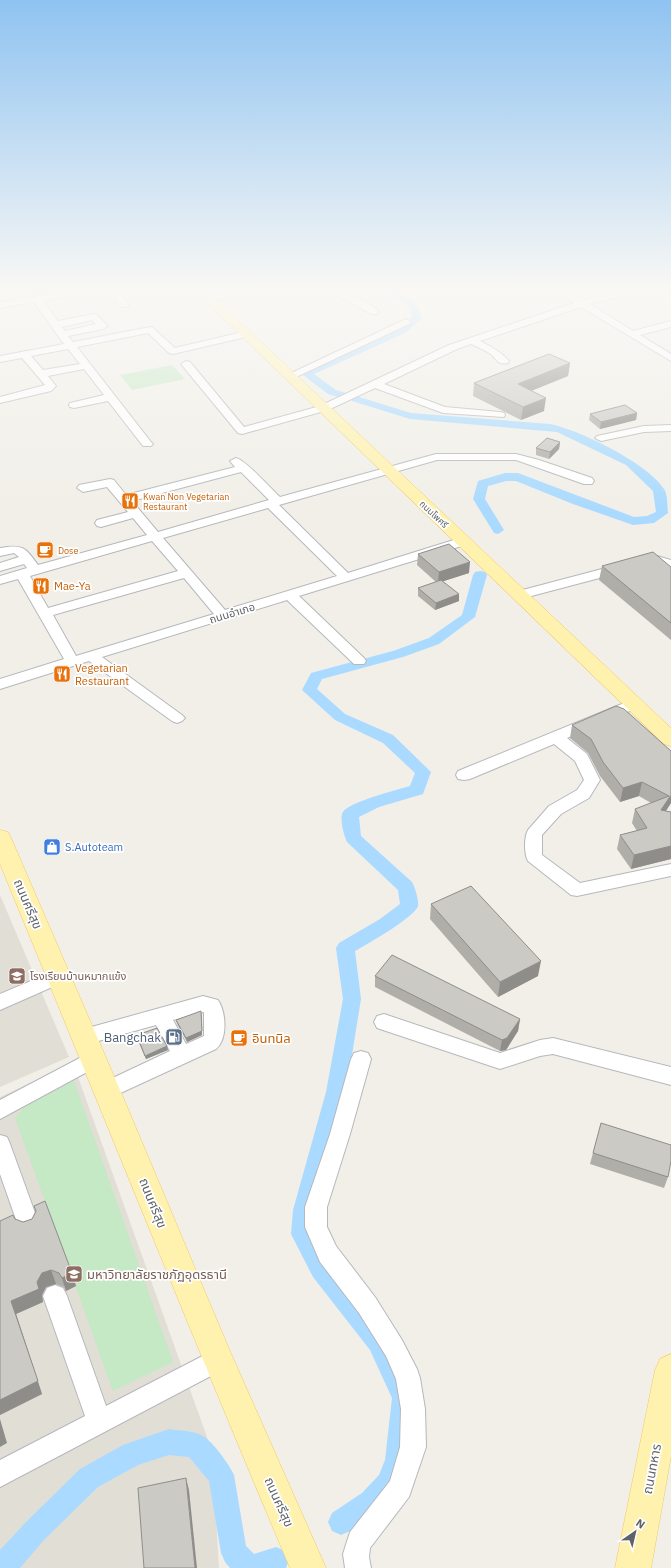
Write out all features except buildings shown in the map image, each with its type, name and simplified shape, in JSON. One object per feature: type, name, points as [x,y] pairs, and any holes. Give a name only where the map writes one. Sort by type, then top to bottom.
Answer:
[{"type":"main road","name":"ถนนโพศรี","points":[[276,362],[671,739]]},
{"type":"main road","name":"ถนนศรีสุข","points":[[0,838],[107,1090],[218,1360],[308,1568]]},
{"type":"main road","name":"ถนนทหาร","points":[[633,1568],[671,1370]]},
{"type":"street","points":[[0,400],[50,388],[51,386],[42,374],[28,362]]},
{"type":"street","points":[[83,362],[146,444]]},
{"type":"street","points":[[290,376],[320,362]]},
{"type":"street","points":[[186,364],[242,431],[324,408],[420,362]]},
{"type":"street","points":[[42,374],[86,366]]},
{"type":"street","points":[[375,384],[443,410],[500,415]]},
{"type":"street","points":[[74,405],[110,397]]},
{"type":"street","points":[[600,438],[644,429],[671,428]]},
{"type":"street","points":[[0,580],[28,568],[156,536],[436,457],[506,456],[535,462],[588,481]]},
{"type":"street","points":[[124,500],[240,465],[346,578]]},
{"type":"street","points":[[83,488],[110,483],[223,616]]},
{"type":"street","points":[[101,523],[136,514]]},
{"type":"street","name":"ถนนอำเภอ","points":[[0,684],[464,542]]},
{"type":"street","points":[[0,552],[15,549],[21,550],[45,613],[73,662]]},
{"type":"street","points":[[520,595],[648,561],[657,560],[671,564]]},
{"type":"street","points":[[0,567],[28,568]]},
{"type":"street","points":[[45,613],[186,573]]},
{"type":"street","points":[[290,595],[359,661]]},
{"type":"street","points":[[91,656],[177,718]]},
{"type":"street","points":[[464,775],[634,704]]},
{"type":"street","points":[[556,737],[581,758],[592,780],[583,794],[555,810],[534,834],[534,857],[577,890],[671,870]]},
{"type":"street","points":[[0,1002],[59,976]]},
{"type":"street","points":[[0,1110],[89,1048],[161,1016],[203,1004],[211,1005],[213,1008],[214,1039],[209,1043],[182,1054],[107,1090]]},
{"type":"street","points":[[161,1016],[182,1054]]},
{"type":"street","points":[[384,1022],[500,1061],[518,1057],[540,1047],[553,1046],[671,1076]]},
{"type":"street","points":[[358,1568],[356,1562],[356,1550],[359,1541],[400,1488],[413,1447],[413,1409],[408,1378],[394,1348],[367,1305],[328,1254],[316,1227],[316,1207],[340,1134],[361,1059]]},
{"type":"street","points":[[0,1144],[28,1224]]},
{"type":"street","points":[[55,1296],[99,1422]]},
{"type":"street","points":[[0,1474],[218,1360]]},
{"type":"shaded area","name":"โรงเรียนบ้านหมากแข้ง","points":[[0,895],[69,1057],[0,1087]]},
{"type":"shaded area","name":"มหาวิทยาลัยราชภัฏอุดรธานี","points":[[73,1063],[212,1451],[219,1568],[0,1568],[0,1097]]},
{"type":"green space","points":[[172,365],[185,379],[132,390],[120,375]]},
{"type":"green space","points":[[74,1081],[173,1362],[113,1391],[15,1118],[26,1105]]},
{"type":"waterway","points":[[331,362],[307,373],[332,392],[342,395]]},
{"type":"waterway","points":[[356,399],[410,416],[560,429],[630,463],[659,490],[662,513],[650,520],[633,521],[577,501],[518,477],[505,477],[482,484],[479,499],[498,530]]},
{"type":"waterway","points":[[341,1522],[371,1502],[388,1484],[398,1461],[404,1397],[378,1342],[321,1269],[302,1234],[304,1210],[336,1092],[352,999],[345,948],[386,924],[409,906],[406,887],[353,838],[350,814],[373,803],[417,790],[423,772],[388,739],[340,717],[309,690],[316,676],[398,654],[434,641],[468,617],[480,575]]},
{"type":"waterway","points":[[2,1568],[35,1531],[89,1478],[132,1454],[169,1442],[195,1445],[221,1475],[234,1553],[249,1568]]},
{"type":"waterway","points":[[252,1568],[276,1560]]},
{"type":"place","name":"Kwan Non Vegetarian Restaurant","points":[[130,501]]},
{"type":"place","name":"Dose","points":[[45,550]]},
{"type":"place","name":"Mae-Ya","points":[[41,586]]},
{"type":"place","name":"Vegetarian Restaurant","points":[[62,674]]},
{"type":"place","name":"S.Autoteam","points":[[52,847]]},
{"type":"place","name":"โรงเรียนบ้านหมากแข้ง","points":[[17,976]]},
{"type":"place","name":"Bangchak","points":[[174,1037]]},
{"type":"place","name":"อินทนิล","points":[[239,1038]]},
{"type":"place","name":"มหาวิทยาลัยราชภัฏอุดรธานี","points":[[74,1274]]}]
